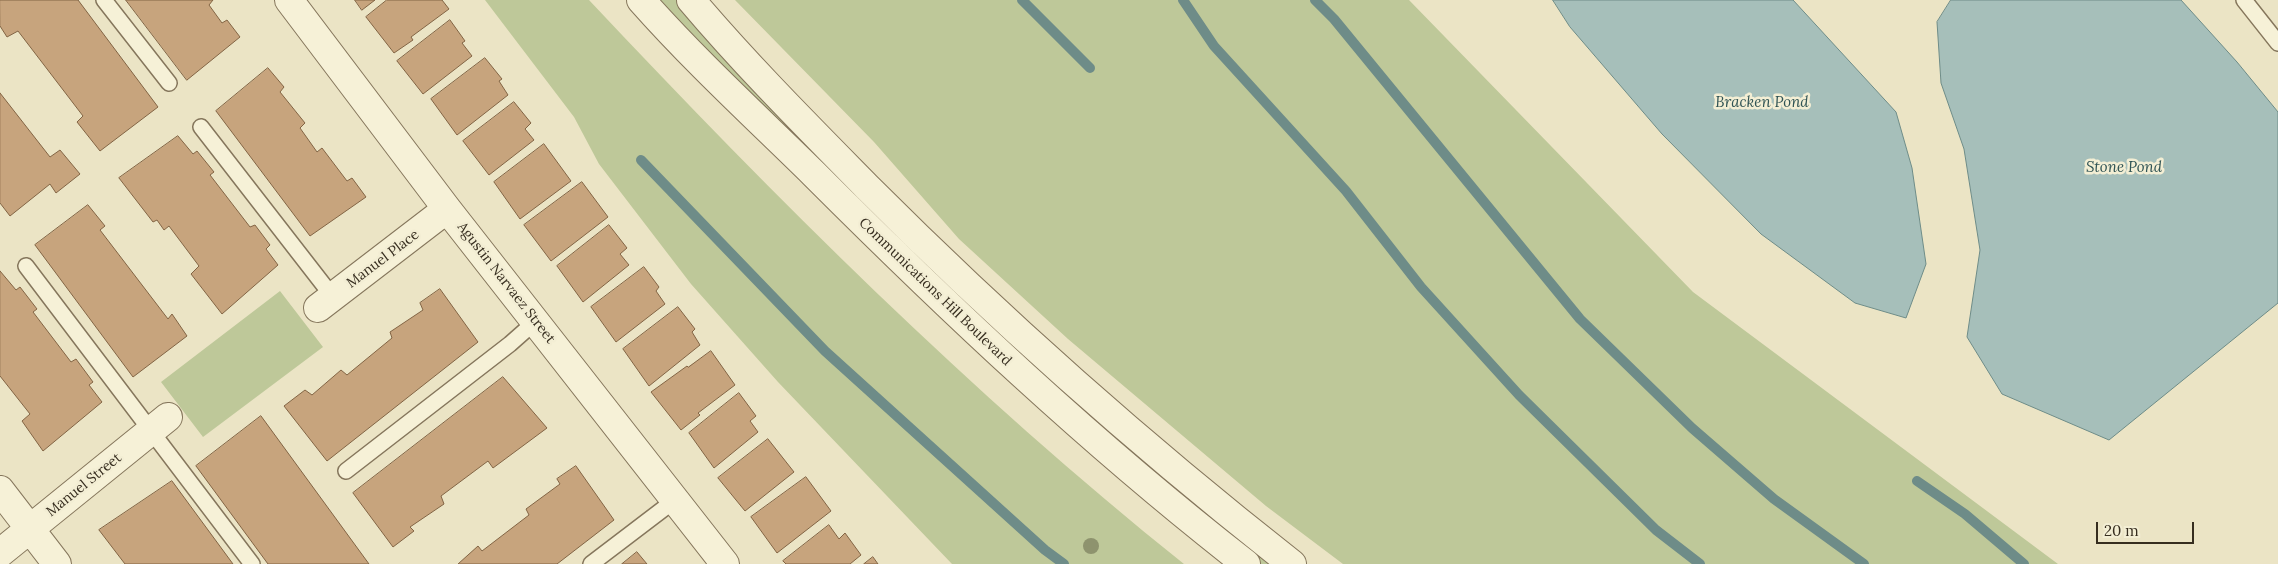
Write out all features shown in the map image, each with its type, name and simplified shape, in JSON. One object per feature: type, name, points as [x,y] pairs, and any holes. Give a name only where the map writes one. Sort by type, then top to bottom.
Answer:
[{"type":"street","name":"Agustin Narvaez Street","points":[[289,0],[447,209],[725,564]]},
{"type":"street","name":"Communications Hill Boulevard","points":[[641,0],[865,225],[971,328],[1112,453],[1246,564]]},
{"type":"street","name":"Communications Hill Boulevard","points":[[691,0],[771,89],[990,308],[1180,474],[1292,564]]},
{"type":"street","name":"Manuel Place","points":[[325,302],[447,209]]},
{"type":"street","name":"Manuel Street","points":[[0,553],[160,424]]},
{"type":"street","points":[[0,490],[57,564]]},
{"type":"lane","points":[[104,0],[169,83]]},
{"type":"lane","points":[[2244,0],[2278,43]]},
{"type":"lane","points":[[201,127],[325,302]]},
{"type":"lane","points":[[26,266],[160,424],[252,564]]},
{"type":"lane","points":[[346,471],[510,344],[536,321]]},
{"type":"lane","points":[[591,564],[675,500]]},
{"type":"green space","points":[[485,0],[589,0],[731,148],[876,292],[1027,432],[1184,564],[952,564],[778,382],[691,284],[599,164],[574,117]]},
{"type":"green space","points":[[654,0],[678,0],[1278,564],[1261,564],[1204,519],[1005,347]]},
{"type":"green space","points":[[735,0],[1409,0],[1693,292],[2058,564],[1343,564],[1266,506],[1068,339],[959,239],[874,142]]},
{"type":"green space","points":[[280,291],[323,347],[203,437],[161,382]]},
{"type":"water","name":"Bracken Pond","points":[[1553,0],[1793,0],[1896,112],[1912,168],[1926,264],[1906,318],[1855,303],[1761,234],[1662,134],[1570,27]]},
{"type":"water","name":"Stone Pond","points":[[1951,0],[2181,0],[2237,62],[2278,112],[2278,303],[2109,440],[2002,394],[1967,337],[1980,250],[1964,149],[1941,83],[1937,22]]},
{"type":"building","points":[[0,0],[78,0],[158,107],[100,151],[77,122],[83,116],[18,31],[7,37],[0,26]]},
{"type":"building","points":[[126,0],[213,0],[209,5],[222,23],[227,20],[240,37],[187,80]]},
{"type":"building","points":[[355,0],[375,0],[362,10]]},
{"type":"building","points":[[387,0],[442,0],[449,9],[411,37],[413,40],[394,53],[366,17]]},
{"type":"building","points":[[450,20],[465,41],[462,43],[472,56],[423,94],[397,61]]},
{"type":"building","points":[[485,58],[502,79],[499,81],[508,95],[457,135],[431,99]]},
{"type":"building","points":[[268,68],[284,87],[280,92],[305,123],[300,128],[317,152],[322,148],[347,181],[352,178],[366,197],[310,236],[216,111]]},
{"type":"building","points":[[0,93],[50,157],[60,150],[80,174],[56,193],[50,184],[10,216],[0,203]]},
{"type":"building","points":[[514,102],[531,123],[525,129],[534,140],[489,175],[463,141]]},
{"type":"building","points":[[178,136],[193,154],[197,151],[214,172],[210,175],[250,227],[255,225],[270,245],[266,249],[278,265],[222,314],[191,274],[199,266],[169,226],[164,230],[157,220],[153,222],[119,178]]},
{"type":"building","points":[[544,144],[571,181],[520,219],[494,182]]},
{"type":"building","points":[[582,182],[608,217],[551,261],[524,225]]},
{"type":"building","points":[[88,205],[105,226],[100,230],[168,319],[172,314],[187,336],[133,377],[35,245]]},
{"type":"building","points":[[609,225],[627,248],[620,254],[629,265],[583,302],[557,266]]},
{"type":"building","points":[[644,267],[659,287],[656,291],[665,304],[616,342],[591,307]]},
{"type":"building","points":[[0,271],[16,290],[20,287],[37,309],[33,312],[71,362],[76,359],[93,382],[89,385],[102,402],[43,451],[22,421],[30,414],[0,376]]},
{"type":"building","points":[[440,289],[478,342],[327,461],[284,406],[305,390],[312,395],[341,370],[347,375],[392,338],[390,332],[423,310],[420,303]]},
{"type":"building","points":[[678,307],[695,329],[692,332],[700,345],[649,386],[623,349]]},
{"type":"building","points":[[711,351],[735,385],[698,413],[700,415],[681,430],[651,392]]},
{"type":"building","points":[[503,377],[547,428],[493,468],[488,461],[441,496],[444,504],[410,527],[414,531],[393,547],[353,493]]},
{"type":"building","points":[[739,393],[756,416],[750,421],[758,432],[714,468],[689,433]]},
{"type":"building","points":[[261,416],[369,564],[268,564],[196,466]]},
{"type":"building","points":[[768,439],[794,472],[745,511],[718,478]]},
{"type":"building","points":[[576,466],[614,520],[557,564],[458,564],[478,546],[482,551],[529,515],[526,509],[560,484],[557,479]]},
{"type":"building","points":[[806,477],[831,511],[777,553],[751,517]]},
{"type":"building","points":[[172,481],[233,564],[125,564],[99,530]]},
{"type":"building","points":[[829,525],[839,539],[845,533],[861,555],[850,564],[786,564],[783,561]]},
{"type":"building","points":[[637,552],[647,564],[622,564]]},
{"type":"building","points":[[873,557],[878,564],[864,564]]},
{"type":"waterway","points":[[1022,0],[1090,68]]},
{"type":"waterway","points":[[1183,0],[1214,46],[1346,191],[1421,287],[1519,395],[1656,530],[1700,564]]},
{"type":"waterway","points":[[1315,0],[1334,19],[1580,319],[1692,428],[1774,499],[1864,564]]},
{"type":"waterway","points":[[641,160],[825,351],[1045,550],[1064,564]]},
{"type":"waterway","points":[[1917,481],[1965,514],[2024,564]]}]
